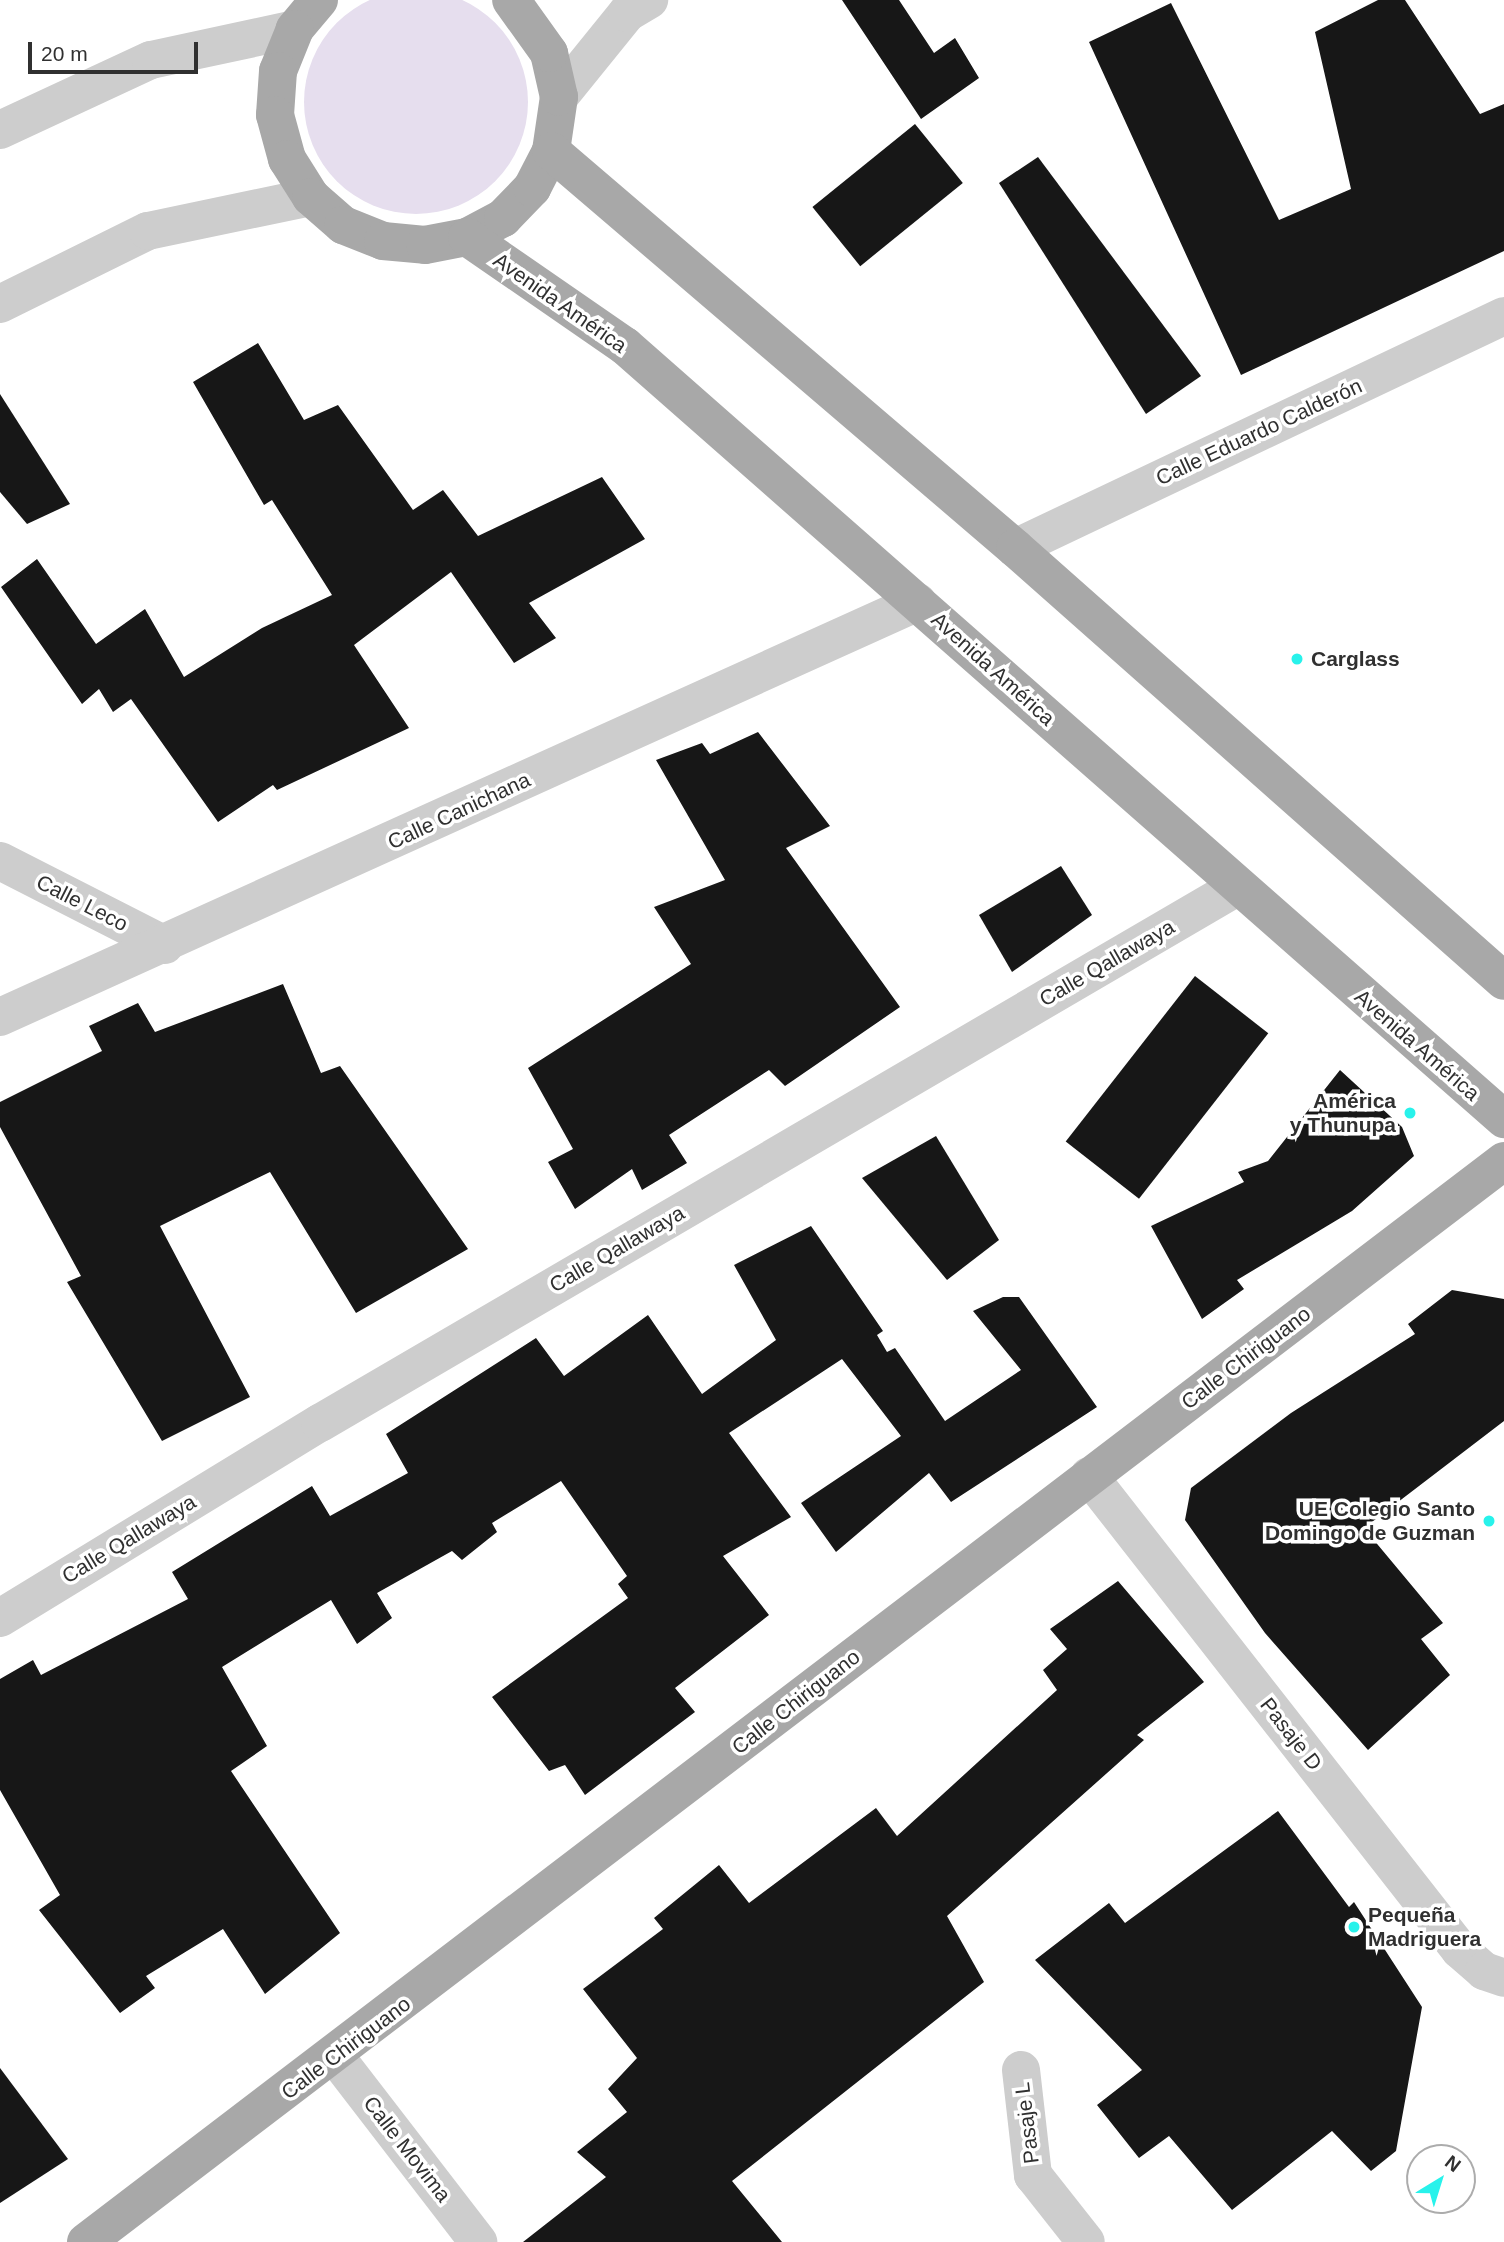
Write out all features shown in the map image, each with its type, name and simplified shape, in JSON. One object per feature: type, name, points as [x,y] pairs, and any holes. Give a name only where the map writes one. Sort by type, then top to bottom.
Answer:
[{"type":"main road","points":[[307,14],[278,71],[275,115],[287,159],[311,197],[344,225],[383,241],[425,245],[467,237],[503,218],[532,188],[551,151],[559,97],[549,53],[511,0]]},
{"type":"main road","points":[[551,151],[1015,548],[1504,981]]},
{"type":"main road","name":"Avenida América","points":[[467,237],[625,346],[918,601],[1237,887],[1504,1119]]},
{"type":"main road","name":"Calle Chiriguano","points":[[86,2242],[335,2056],[1089,1476],[1504,1161]]},
{"type":"street","points":[[559,97],[627,13],[649,0]]},
{"type":"street","points":[[0,130],[151,60],[307,14]]},
{"type":"street","points":[[0,304],[148,231],[311,197]]},
{"type":"street","name":"Calle Eduardo Calderón","points":[[1015,548],[1504,317]]},
{"type":"street","name":"Calle Canichana","points":[[0,1017],[165,946],[918,601]]},
{"type":"street","name":"Calle Leco","points":[[0,861],[165,946]]},
{"type":"street","name":"Calle Qallawaya","points":[[0,1618],[320,1423],[1237,887]]},
{"type":"street","name":"Pasaje D","points":[[1089,1476],[1460,1950],[1484,1971],[1504,1978]]},
{"type":"street","name":"Calle Movima","points":[[335,2056],[478,2242]]},
{"type":"street","name":"Pasaje L","points":[[1021,2070],[1033,2175],[1086,2242]]},
{"type":"shaded area","points":[[416,-10],[459,-1],[478,9],[495,23],[509,40],[519,59],[528,102],[519,145],[509,164],[495,181],[478,195],[459,205],[416,214],[373,205],[354,195],[337,181],[323,164],[313,145],[304,102],[313,59],[323,40],[337,23],[354,9],[373,-1]]},
{"type":"building","points":[[842,0],[899,0],[934,53],[955,38],[979,78],[921,119]]},
{"type":"building","points":[[1378,0],[1405,0],[1480,114],[1504,104],[1504,251],[1241,375],[1089,42],[1171,3],[1279,220],[1351,189],[1315,32]]},
{"type":"building","points":[[915,124],[963,183],[860,266],[812,207]]},
{"type":"building","points":[[1038,157],[1201,376],[1146,414],[999,183]]},
{"type":"building","points":[[258,343],[304,420],[338,405],[413,510],[443,490],[478,536],[602,477],[645,539],[529,603],[556,638],[514,663],[451,572],[354,645],[409,728],[277,790],[273,785],[218,822],[131,699],[113,712],[99,689],[82,704],[1,587],[37,559],[96,644],[145,609],[184,677],[262,628],[332,595],[272,500],[264,505],[193,382]]},
{"type":"building","points":[[0,394],[70,504],[27,524],[0,492]]},
{"type":"building","points":[[758,732],[830,826],[786,848],[900,1007],[785,1086],[769,1070],[669,1135],[687,1163],[642,1190],[632,1169],[575,1209],[548,1162],[573,1149],[528,1068],[691,964],[654,907],[725,880],[656,760],[702,743],[710,754]]},
{"type":"building","points":[[1061,866],[1092,915],[1012,972],[979,915]]},
{"type":"building","points":[[1195,976],[1268,1033],[1139,1199],[1066,1141]]},
{"type":"building","points":[[283,984],[321,1073],[340,1066],[468,1249],[356,1313],[270,1172],[160,1226],[250,1397],[162,1441],[67,1282],[81,1276],[0,1127],[0,1102],[102,1051],[89,1026],[138,1003],[155,1032]]},
{"type":"building","points":[[1340,1070],[1402,1127],[1414,1156],[1352,1211],[1237,1280],[1244,1289],[1202,1319],[1151,1226],[1244,1182],[1238,1172],[1268,1161]]},
{"type":"building","points":[[936,1136],[999,1240],[947,1280],[862,1178]]},
{"type":"building","points":[[811,1226],[883,1331],[877,1335],[887,1352],[895,1348],[945,1421],[1021,1370],[973,1311],[1003,1297],[1019,1297],[1097,1407],[951,1502],[929,1473],[836,1552],[801,1503],[901,1436],[842,1359],[729,1433],[791,1517],[723,1556],[769,1615],[675,1688],[695,1712],[585,1795],[565,1765],[549,1771],[492,1697],[628,1598],[618,1584],[627,1576],[561,1481],[492,1523],[497,1532],[462,1560],[452,1551],[377,1593],[392,1618],[357,1644],[331,1600],[222,1667],[267,1746],[231,1771],[340,1933],[265,1994],[223,1929],[146,1976],[155,1988],[120,2013],[39,1910],[60,1895],[0,1790],[0,1679],[33,1660],[41,1675],[188,1599],[172,1572],[312,1486],[330,1516],[408,1473],[386,1434],[536,1338],[564,1376],[648,1315],[702,1394],[776,1340],[734,1265]]},
{"type":"building","points":[[1452,1290],[1504,1299],[1504,1421],[1368,1525],[1368,1533],[1443,1623],[1421,1639],[1450,1675],[1368,1750],[1265,1633],[1185,1520],[1191,1488],[1291,1413],[1415,1334],[1408,1324]]},
{"type":"building","points":[[1118,1581],[1204,1682],[1137,1735],[1144,1740],[947,1916],[984,1982],[732,2181],[782,2242],[523,2242],[606,2177],[577,2152],[627,2112],[608,2089],[637,2058],[583,1989],[663,1929],[654,1918],[719,1865],[749,1903],[876,1808],[897,1836],[1057,1690],[1043,1670],[1067,1649],[1050,1629]]},
{"type":"building","points":[[1278,1811],[1349,1907],[1354,1902],[1422,2007],[1396,2151],[1371,2171],[1332,2131],[1232,2210],[1169,2136],[1139,2158],[1097,2105],[1142,2070],[1035,1960],[1109,1903],[1125,1923]]},
{"type":"building","points":[[0,2068],[68,2159],[0,2203]]},
{"type":"place","name":"Carglass","points":[[1297,659]]},
{"type":"place","name":"América y Thunupa","points":[[1410,1113]]},
{"type":"place","name":"UE Colegio Santo Domingo de Guzman","points":[[1489,1521]]},
{"type":"place","name":"Pequeña Madriguera","points":[[1354,1927]]}]
